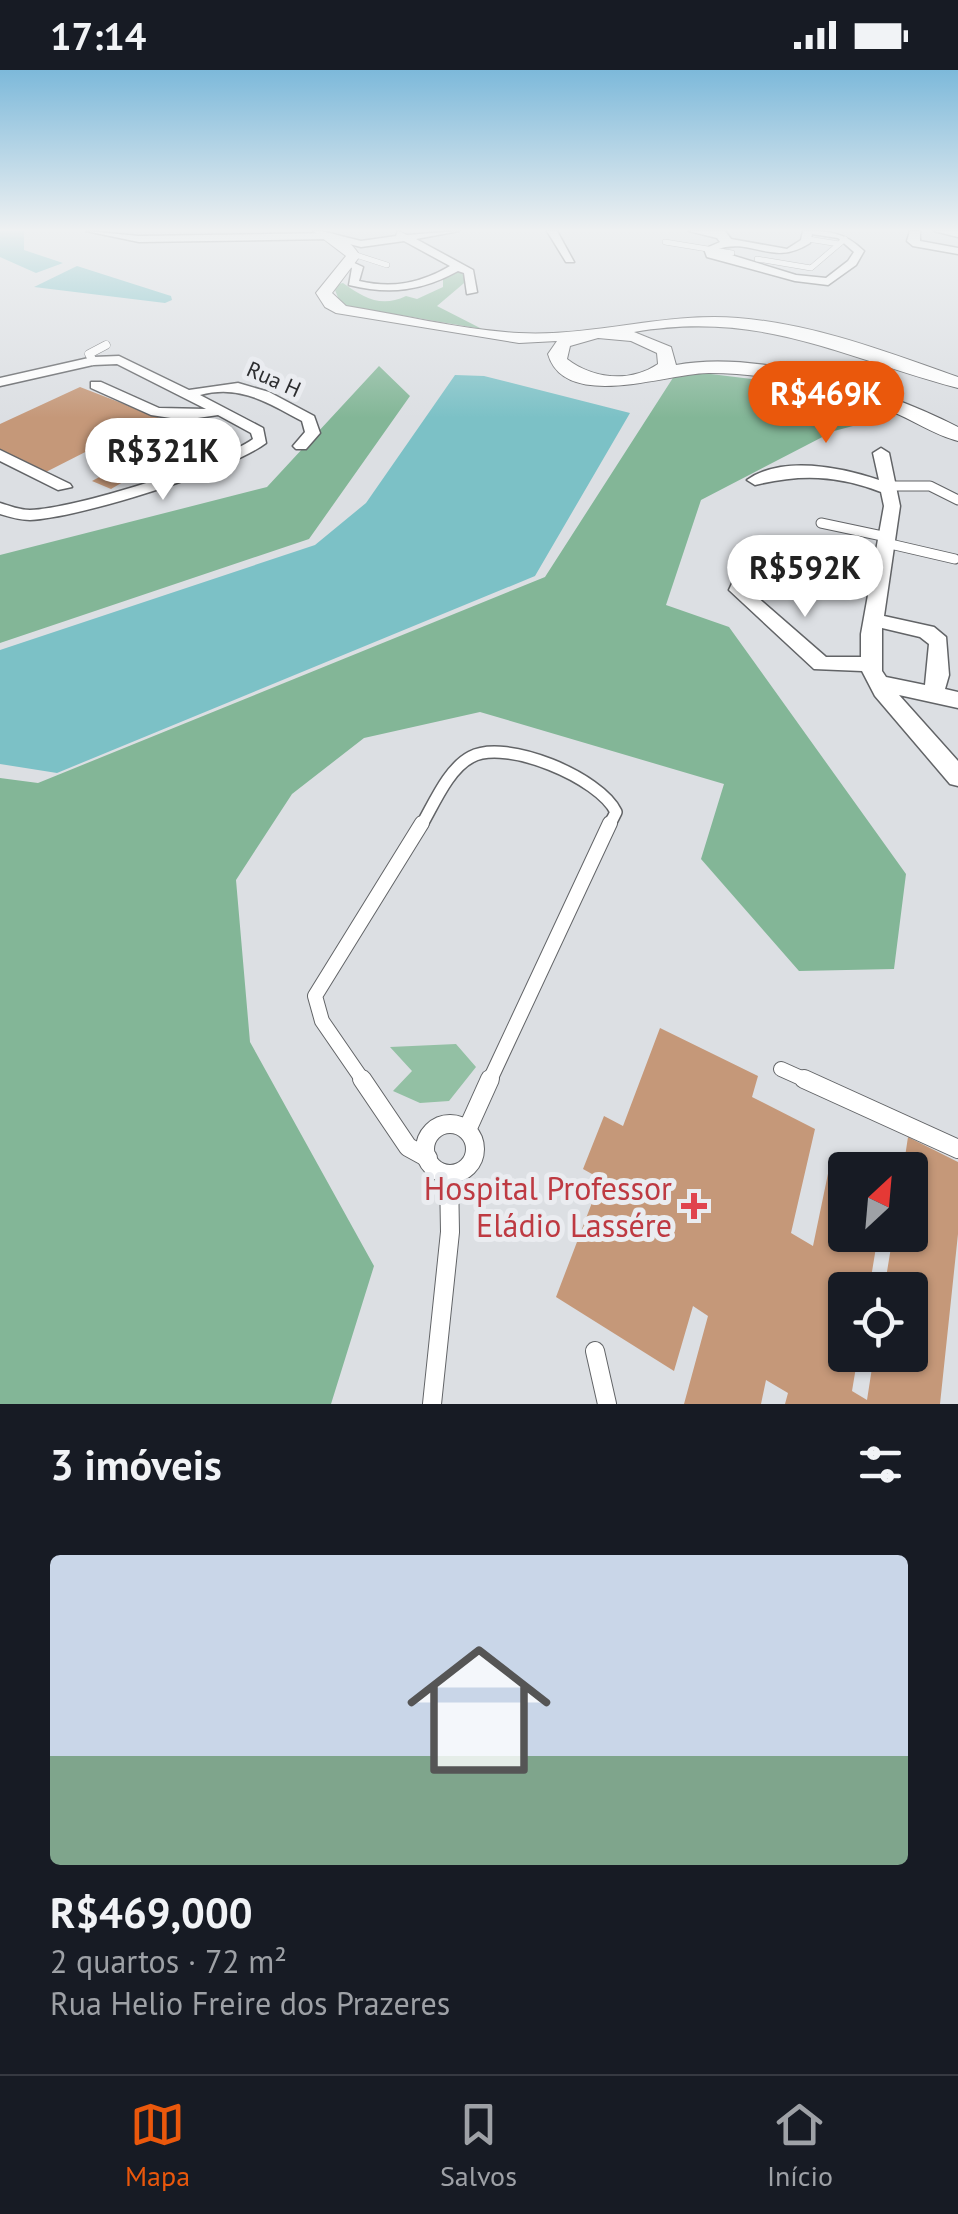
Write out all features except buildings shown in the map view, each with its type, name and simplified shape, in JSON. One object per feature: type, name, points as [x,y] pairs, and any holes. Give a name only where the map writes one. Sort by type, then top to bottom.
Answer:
[{"type":"main road","points":[[325,293],[342,310],[519,338],[629,335],[715,368]]},
{"type":"main road","points":[[556,354],[564,343],[590,334],[677,319],[753,322],[824,338],[958,383]]},
{"type":"main road","points":[[660,372],[668,366],[661,334],[686,325],[768,332],[818,342],[958,391]]},
{"type":"main road","points":[[519,338],[556,354],[575,373],[604,380],[636,380],[681,367],[715,368],[863,392],[916,411],[958,435]]},
{"type":"street","points":[[0,382],[93,361],[128,362],[258,431],[258,446],[236,458],[40,514],[0,508]]},
{"type":"street","points":[[96,385],[169,418],[220,410]]},
{"type":"street","name":"Rua H","points":[[189,394],[215,385],[240,385],[308,419],[313,433],[301,446]]},
{"type":"street","points":[[881,452],[890,488],[887,540],[874,620],[874,674],[958,777]]},
{"type":"street","points":[[0,456],[64,486]]},
{"type":"street","points":[[755,480],[828,469],[849,472],[890,488]]},
{"type":"street","points":[[752,557],[738,590],[820,664],[874,674],[958,700]]},
{"type":"street","points":[[874,620],[937,637],[939,675],[933,694]]},
{"type":"lane","points":[[93,361],[89,354],[106,345]]},
{"type":"lane","points":[[890,488],[930,486],[958,500]]},
{"type":"lane","points":[[821,523],[955,559]]},
{"type":"lane","points":[[428,1158],[428,1141],[438,1127],[453,1123],[467,1130],[474,1146],[471,1163],[449,1175],[436,1170],[428,1158],[408,1147],[322,1021],[314,996],[458,766],[472,755],[496,752],[596,785],[614,800],[616,812],[555,934],[467,1130]]},
{"type":"lane","points":[[781,1069],[958,1149]]},
{"type":"lane","points":[[432,1404],[434,1348],[453,1218],[449,1175]]},
{"type":"lane","points":[[594,1351],[606,1404]]},
{"type":"green space","points":[[336,293],[360,293],[381,301],[406,296],[417,299],[429,293],[452,293],[437,306],[482,329],[341,305]]},
{"type":"green space","points":[[379,366],[410,396],[309,539],[0,643],[0,555],[267,487]]},
{"type":"green space","points":[[678,370],[835,389],[910,411],[834,431],[701,500],[666,605],[729,627],[906,874],[894,969],[799,971],[701,859],[724,784],[480,712],[364,738],[292,794],[236,880],[250,1042],[374,1266],[331,1404],[0,1404],[0,778],[38,783],[545,577]]},
{"type":"green space","points":[[456,1044],[476,1067],[449,1101],[420,1103],[393,1091],[412,1071],[390,1047]]},
{"type":"water","points":[[85,293],[162,293],[171,296],[172,300],[165,303]]},
{"type":"water","points":[[455,375],[484,376],[630,413],[535,576],[57,773],[0,764],[0,650],[315,545],[366,503]]},
{"type":"place","name":"Hospital Professor Eládio Lassére","points":[[694,1206]]}]
